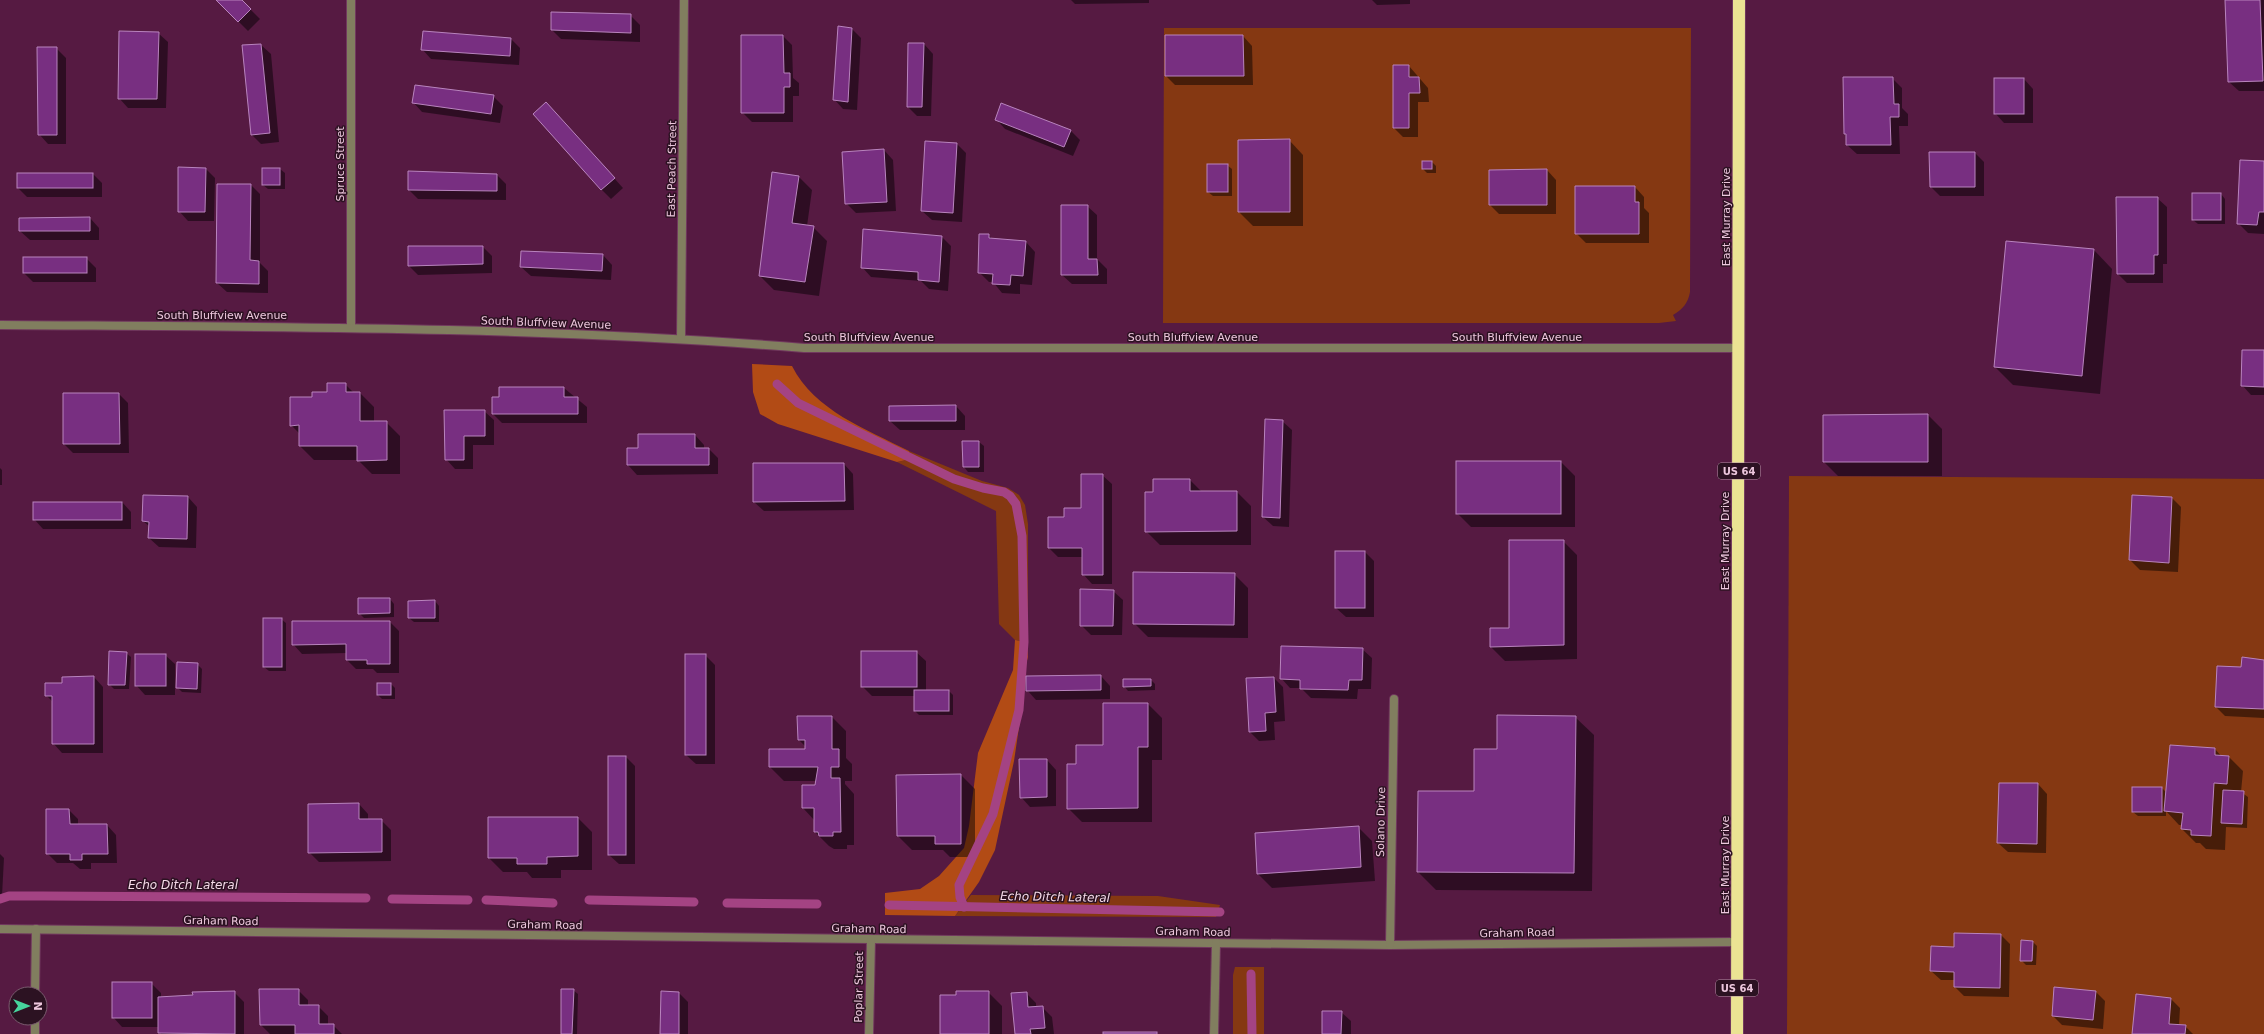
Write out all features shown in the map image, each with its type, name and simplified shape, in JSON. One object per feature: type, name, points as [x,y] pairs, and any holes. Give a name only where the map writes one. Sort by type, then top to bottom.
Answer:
[{"type":"highway","name":"East Murray Drive","points":[[1737,1034],[1739,0]]},
{"type":"street","name":"Spruce Street","points":[[351,0],[351,327]]},
{"type":"street","name":"East Peach Street","points":[[681,338],[684,0]]},
{"type":"street","name":"South Bluffview Avenue","points":[[0,325],[351,327],[681,338],[804,348],[1739,348]]},
{"type":"street","name":"Solano Drive","points":[[1390,945],[1394,699]]},
{"type":"street","name":"Graham Road","points":[[0,929],[1390,945],[1738,942]]},
{"type":"street","points":[[35,986],[36,929]]},
{"type":"street","name":"Poplar Street","points":[[870,940],[870,1034]]},
{"type":"street","points":[[1214,1034],[1216,943]]},
{"type":"shaded area","points":[[1164,28],[1691,28],[1690,292],[1686,303],[1673,315],[1676,321],[1659,323],[1163,323]]},
{"type":"shaded area","points":[[752,364],[792,366],[802,382],[828,407],[859,426],[909,451],[910,455],[906,460],[897,462],[778,424],[760,414],[753,392]]},
{"type":"shaded area","points":[[909,451],[982,481],[1008,488],[1019,495],[1025,505],[1028,524],[1028,645],[1027,642],[1015,640],[999,624],[996,511],[897,462],[906,460],[910,455]]},
{"type":"shaded area","points":[[1789,476],[2264,479],[2264,1034],[1787,1034]]},
{"type":"shaded area","points":[[1015,640],[1027,642],[1028,657],[1023,676],[1023,700],[1014,761],[995,850],[979,882],[955,916],[885,915],[885,893],[920,889],[939,876],[964,848],[969,826],[978,753],[1013,670]]},
{"type":"shaded area","points":[[971,895],[1158,896],[1220,905],[1216,917],[955,916]]},
{"type":"shaded area","points":[[1235,967],[1264,967],[1264,1034],[1233,1034],[1233,975]]},
{"type":"building","points":[[216,0],[242,0],[251,9],[238,22]]},
{"type":"building","points":[[2225,0],[2260,0],[2263,81],[2228,82]]},
{"type":"building","points":[[551,12],[631,14],[631,33],[551,30]]},
{"type":"building","points":[[838,26],[852,28],[848,102],[833,100]]},
{"type":"building","points":[[119,31],[159,32],[157,99],[118,99]]},
{"type":"building","points":[[423,31],[511,38],[510,56],[421,50]]},
{"type":"building","points":[[741,35],[783,35],[784,73],[790,73],[790,87],[784,87],[784,113],[741,113]]},
{"type":"building","points":[[1165,35],[1243,35],[1244,76],[1165,76]]},
{"type":"building","points":[[908,43],[924,43],[922,107],[907,107]]},
{"type":"building","points":[[261,44],[270,133],[251,135],[242,45]]},
{"type":"building","points":[[37,47],[57,47],[57,135],[38,135]]},
{"type":"building","points":[[1393,65],[1409,65],[1409,77],[1419,77],[1420,93],[1409,93],[1409,128],[1393,128]]},
{"type":"building","points":[[1843,77],[1893,77],[1894,104],[1899,104],[1899,117],[1890,117],[1891,145],[1846,145],[1846,134],[1844,134]]},
{"type":"building","points":[[1994,78],[2024,78],[2024,114],[1994,114]]},
{"type":"building","points":[[415,85],[494,95],[491,114],[412,103]]},
{"type":"building","points":[[546,102],[615,178],[601,190],[533,114]]},
{"type":"building","points":[[1001,103],[1071,130],[1064,147],[995,120]]},
{"type":"building","points":[[1290,139],[1290,212],[1238,212],[1238,140]]},
{"type":"building","points":[[925,141],[957,143],[953,213],[921,211]]},
{"type":"building","points":[[884,149],[887,202],[845,204],[842,152]]},
{"type":"building","points":[[1929,152],[1975,152],[1975,187],[1930,187]]},
{"type":"building","points":[[2240,160],[2264,161],[2264,212],[2259,212],[2257,225],[2237,224]]},
{"type":"building","points":[[1422,161],[1432,161],[1432,169],[1422,169]]},
{"type":"building","points":[[1207,164],[1228,164],[1228,192],[1207,192]]},
{"type":"building","points":[[178,167],[206,168],[205,212],[178,212]]},
{"type":"building","points":[[262,168],[280,168],[280,185],[262,185]]},
{"type":"building","points":[[1547,169],[1547,205],[1489,205],[1489,170]]},
{"type":"building","points":[[408,171],[497,174],[497,191],[408,190]]},
{"type":"building","points":[[772,172],[799,176],[792,223],[814,226],[805,282],[759,276]]},
{"type":"building","points":[[17,173],[93,173],[93,188],[17,188]]},
{"type":"building","points":[[217,184],[251,184],[250,260],[259,261],[259,284],[216,283]]},
{"type":"building","points":[[1575,186],[1635,186],[1635,202],[1639,202],[1639,234],[1575,234]]},
{"type":"building","points":[[2192,193],[2221,193],[2221,220],[2192,220]]},
{"type":"building","points":[[2116,197],[2158,197],[2158,255],[2154,255],[2154,274],[2117,274]]},
{"type":"building","points":[[1061,205],[1088,205],[1088,259],[1097,259],[1098,275],[1061,275]]},
{"type":"building","points":[[90,217],[90,231],[19,231],[19,218]]},
{"type":"building","points":[[863,229],[942,236],[939,282],[918,280],[918,272],[861,268]]},
{"type":"building","points":[[979,234],[989,234],[989,238],[1026,241],[1023,276],[1011,275],[1010,285],[992,284],[993,274],[978,273]]},
{"type":"building","points":[[2006,241],[2094,249],[2082,376],[1994,367]]},
{"type":"building","points":[[408,246],[483,246],[483,264],[408,266]]},
{"type":"building","points":[[521,251],[603,254],[602,271],[520,267]]},
{"type":"building","points":[[23,257],[87,257],[87,273],[23,273]]},
{"type":"building","points":[[2242,350],[2264,350],[2264,387],[2241,386]]},
{"type":"building","points":[[327,383],[346,383],[346,392],[360,392],[360,421],[387,421],[387,460],[357,461],[357,446],[299,446],[299,425],[290,426],[290,397],[312,397],[312,392],[327,392]]},
{"type":"building","points":[[499,387],[564,387],[564,397],[578,397],[578,414],[492,414],[492,397],[499,397]]},
{"type":"building","points":[[63,393],[119,393],[120,444],[63,444]]},
{"type":"building","points":[[956,405],[956,421],[889,421],[889,406]]},
{"type":"building","points":[[444,410],[485,410],[485,436],[464,436],[464,460],[445,460]]},
{"type":"building","points":[[1928,414],[1928,462],[1823,462],[1823,415]]},
{"type":"building","points":[[1265,419],[1283,420],[1280,518],[1262,517]]},
{"type":"building","points":[[638,434],[695,434],[695,448],[709,448],[709,465],[627,465],[627,448],[638,448]]},
{"type":"building","points":[[962,441],[979,441],[979,467],[963,467]]},
{"type":"building","points":[[1456,461],[1561,461],[1561,514],[1456,514]]},
{"type":"building","points":[[753,463],[844,463],[845,501],[753,502]]},
{"type":"building","points":[[1081,474],[1103,474],[1103,575],[1082,575],[1082,548],[1048,548],[1048,517],[1064,517],[1064,508],[1081,508]]},
{"type":"building","points":[[1153,479],[1190,479],[1190,491],[1237,491],[1237,531],[1145,532],[1145,492],[1153,492]]},
{"type":"building","points":[[143,495],[188,496],[187,539],[148,538],[149,522],[142,521]]},
{"type":"building","points":[[2132,495],[2172,497],[2169,563],[2129,560]]},
{"type":"building","points":[[33,502],[122,502],[122,520],[33,520]]},
{"type":"building","points":[[1509,540],[1564,540],[1564,645],[1490,647],[1490,628],[1509,628]]},
{"type":"building","points":[[1335,551],[1365,551],[1365,608],[1335,608]]},
{"type":"building","points":[[1133,572],[1235,573],[1234,625],[1133,624]]},
{"type":"building","points":[[1080,589],[1114,590],[1113,626],[1080,626]]},
{"type":"building","points":[[358,598],[390,598],[390,613],[358,614]]},
{"type":"building","points":[[435,600],[435,618],[408,618],[408,601]]},
{"type":"building","points":[[263,618],[282,618],[282,667],[263,667]]},
{"type":"building","points":[[292,621],[390,621],[390,664],[367,664],[367,660],[346,660],[346,644],[292,645]]},
{"type":"building","points":[[1281,646],[1363,648],[1362,680],[1349,680],[1348,690],[1300,689],[1300,680],[1280,679]]},
{"type":"building","points":[[109,651],[127,652],[125,685],[108,685]]},
{"type":"building","points":[[861,651],[917,651],[917,687],[861,687]]},
{"type":"building","points":[[135,654],[166,654],[166,686],[135,686]]},
{"type":"building","points":[[685,654],[706,654],[706,755],[685,755]]},
{"type":"building","points":[[2242,657],[2264,660],[2264,709],[2215,707],[2217,666],[2241,667]]},
{"type":"building","points":[[177,662],[198,663],[197,689],[176,688]]},
{"type":"building","points":[[1101,675],[1101,690],[1026,691],[1026,676]]},
{"type":"building","points":[[94,676],[94,744],[52,744],[52,696],[45,696],[45,683],[62,683],[62,677]]},
{"type":"building","points":[[1274,677],[1276,712],[1265,713],[1266,731],[1249,732],[1246,678]]},
{"type":"building","points":[[1123,679],[1151,679],[1151,686],[1123,687]]},
{"type":"building","points":[[377,683],[391,683],[391,695],[377,695]]},
{"type":"building","points":[[914,690],[949,690],[949,711],[914,711]]},
{"type":"building","points":[[1103,703],[1148,703],[1148,747],[1138,747],[1138,808],[1067,809],[1067,764],[1076,764],[1076,745],[1103,745]]},
{"type":"building","points":[[1497,715],[1576,716],[1574,873],[1417,872],[1418,791],[1474,791],[1474,749],[1497,749]]},
{"type":"building","points":[[797,716],[832,716],[832,749],[839,749],[839,767],[831,767],[831,778],[840,778],[841,832],[833,832],[833,836],[819,836],[818,832],[814,832],[814,808],[802,808],[802,785],[815,785],[818,767],[769,767],[769,749],[805,749],[805,740],[798,740]]},
{"type":"building","points":[[2170,745],[2215,748],[2215,755],[2229,756],[2227,784],[2214,783],[2211,836],[2191,835],[2191,830],[2181,829],[2183,813],[2164,811]]},
{"type":"building","points":[[608,756],[626,756],[626,855],[608,855]]},
{"type":"building","points":[[1019,759],[1047,759],[1047,797],[1020,798]]},
{"type":"building","points":[[961,774],[961,844],[935,844],[935,836],[897,836],[896,775]]},
{"type":"building","points":[[1999,783],[2038,783],[2037,844],[1997,843]]},
{"type":"building","points":[[2132,787],[2162,787],[2162,812],[2132,812]]},
{"type":"building","points":[[2223,790],[2244,791],[2242,824],[2221,823]]},
{"type":"building","points":[[359,803],[359,819],[382,819],[382,852],[308,853],[308,804]]},
{"type":"building","points":[[46,809],[69,809],[70,824],[107,824],[108,854],[82,854],[82,860],[70,860],[70,854],[46,854]]},
{"type":"building","points":[[488,817],[578,817],[578,856],[547,857],[547,864],[517,864],[517,858],[488,858]]},
{"type":"building","points":[[1359,826],[1361,867],[1257,874],[1255,833]]},
{"type":"building","points":[[1954,933],[2001,934],[2000,988],[1954,987],[1954,972],[1930,971],[1931,946],[1954,947]]},
{"type":"building","points":[[2021,940],[2033,941],[2032,961],[2020,961]]},
{"type":"building","points":[[112,982],[152,982],[152,1018],[112,1018]]},
{"type":"building","points":[[2054,987],[2096,991],[2093,1020],[2052,1016]]},
{"type":"building","points":[[259,989],[299,989],[299,1005],[319,1005],[319,1024],[334,1024],[334,1034],[295,1034],[295,1025],[260,1025]]},
{"type":"building","points":[[561,989],[574,989],[572,1034],[561,1034]]},
{"type":"building","points":[[235,991],[235,1034],[158,1033],[158,997],[193,995],[192,992]]},
{"type":"building","points":[[661,991],[679,992],[679,1034],[660,1034]]},
{"type":"building","points":[[956,991],[989,991],[989,1034],[940,1034],[940,995],[956,995]]},
{"type":"building","points":[[1027,992],[1028,1007],[1043,1006],[1045,1028],[1030,1029],[1031,1034],[1015,1034],[1011,993]]},
{"type":"building","points":[[2136,994],[2171,998],[2169,1024],[2186,1025],[2185,1034],[2132,1034]]},
{"type":"building","points":[[1322,1011],[1342,1011],[1341,1034],[1322,1034]]},
{"type":"building","points":[[1103,1032],[1157,1032],[1157,1034],[1103,1034]]},
{"type":"waterway","points":[[777,384],[798,403],[954,479],[983,488],[1004,492],[1010,496],[1016,504],[1022,536],[1024,642],[1019,710],[993,814],[959,885],[960,897],[964,907]]},
{"type":"waterway","name":"Echo Ditch Lateral","points":[[0,899],[9,896],[366,898]]},
{"type":"waterway","name":"Echo Ditch Lateral","points":[[392,899],[468,900]]},
{"type":"waterway","name":"Echo Ditch Lateral","points":[[486,900],[553,903]]},
{"type":"waterway","name":"Echo Ditch Lateral","points":[[589,900],[694,902]]},
{"type":"waterway","name":"Echo Ditch Lateral","points":[[727,903],[817,904]]},
{"type":"waterway","name":"Echo Ditch Lateral","points":[[889,905],[1220,912]]},
{"type":"waterway","name":"Echo Ditch Lateral","points":[[1251,974],[1252,1034]]}]
